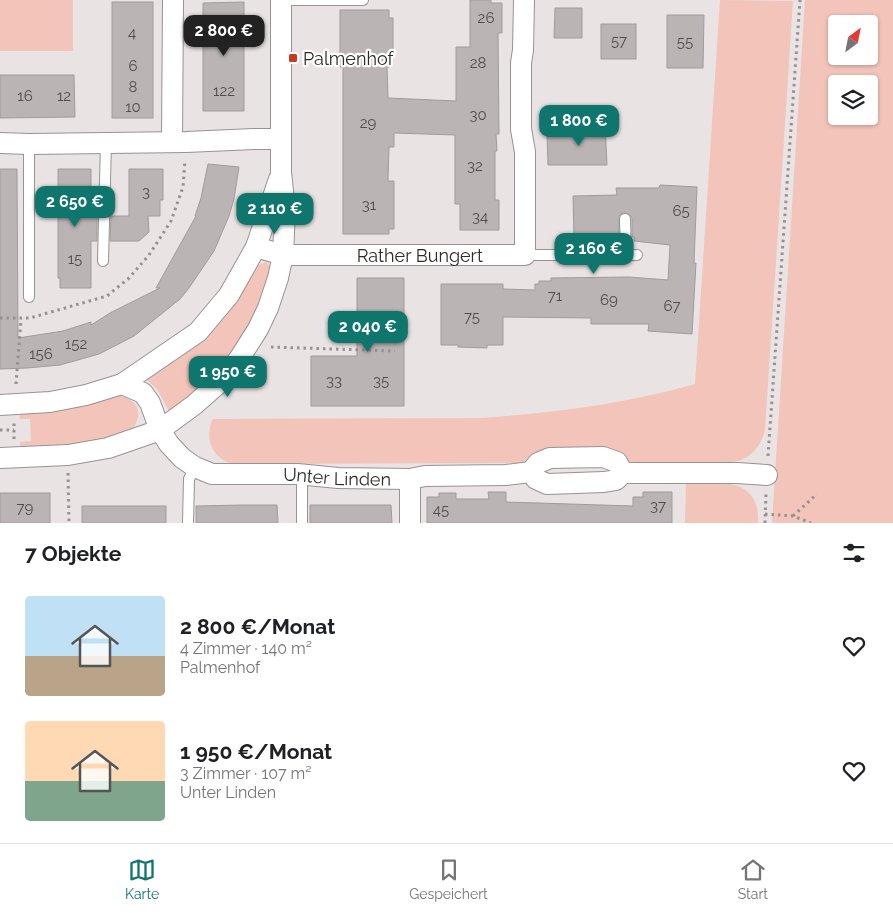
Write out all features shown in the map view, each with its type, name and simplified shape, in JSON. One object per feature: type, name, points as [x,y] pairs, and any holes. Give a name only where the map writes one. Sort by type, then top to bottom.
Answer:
[{"type":"street","points":[[172,142],[173,0]]},
{"type":"street","points":[[7,458],[68,455],[108,448],[160,430],[194,405],[219,383],[247,346],[268,308],[283,256],[286,210],[281,172],[281,0]]},
{"type":"street","points":[[524,0],[524,50],[521,63],[521,129],[525,152],[525,255]]},
{"type":"street","points":[[0,142],[29,144],[281,139]]},
{"type":"street","points":[[7,405],[68,398],[122,384],[198,332],[228,295],[256,247],[281,172]]},
{"type":"street","points":[[256,247],[283,256]]},
{"type":"street","name":"Rather Bungert","points":[[283,256],[525,255]]},
{"type":"street","name":"Unter Linden","points":[[122,384],[143,393],[150,403],[160,430],[169,444],[182,458],[194,467],[212,474],[410,479],[425,476],[506,475],[531,472],[536,479],[547,484],[604,482],[616,480],[623,473],[737,473],[767,475]]},
{"type":"street","points":[[410,479],[410,523]]},
{"type":"lane","points":[[281,0],[363,0]]},
{"type":"lane","points":[[103,261],[106,142]]},
{"type":"lane","points":[[29,144],[30,297]]},
{"type":"lane","points":[[625,219],[626,255]]},
{"type":"lane","name":"Rather Bungert","points":[[525,255],[637,255]]},
{"type":"lane","points":[[188,523],[189,479],[194,467]]},
{"type":"lane","points":[[302,475],[302,523]]},
{"type":"path","points":[[765,523],[800,0]]},
{"type":"path","points":[[7,458],[14,430],[7,405],[21,319]]},
{"type":"path","points":[[247,346],[395,351]]},
{"type":"path","points":[[0,430],[14,430]]},
{"type":"path","points":[[68,455],[69,523]]},
{"type":"path","points":[[793,516],[817,494]]},
{"type":"path","points":[[765,514],[793,516],[811,523]]},
{"type":"shaded area","points":[[0,0],[73,0],[73,51],[0,51]]},
{"type":"shaded area","points":[[720,0],[793,1],[765,430],[761,442],[753,452],[743,459],[730,462],[625,462],[614,451],[534,452],[523,463],[237,464],[230,463],[218,456],[209,439],[210,426],[213,419],[480,418],[589,407],[695,384]]},
{"type":"shaded area","points":[[805,0],[893,0],[893,523],[772,523]]},
{"type":"shaded area","points":[[266,262],[272,268],[268,284],[246,332],[236,348],[203,387],[169,411],[157,389],[146,379],[256,266]]},
{"type":"shaded area","points":[[117,395],[129,399],[137,407],[138,417],[133,429],[90,445],[20,450],[20,442],[31,441],[30,419],[20,419],[19,410]]},
{"type":"shaded area","points":[[686,482],[724,483],[735,485],[745,490],[753,497],[757,508],[758,523],[685,523]]},
{"type":"building","points":[[470,0],[491,0],[491,3],[502,3],[502,33],[498,33],[499,134],[496,134],[497,151],[495,151],[495,200],[499,200],[499,230],[460,230],[460,204],[455,204],[455,135],[394,133],[394,147],[389,147],[388,181],[394,181],[394,229],[389,229],[389,234],[343,234],[343,67],[340,67],[340,10],[389,10],[389,18],[393,18],[393,58],[390,58],[390,67],[387,67],[388,98],[456,101],[456,47],[470,47]]},
{"type":"building","points":[[112,2],[153,2],[153,118],[112,118]]},
{"type":"building","points":[[244,2],[244,111],[203,111],[203,3]]},
{"type":"building","points":[[555,8],[582,8],[582,38],[554,38]]},
{"type":"building","points":[[667,15],[704,15],[703,68],[667,68]]},
{"type":"building","points":[[601,24],[636,24],[636,59],[601,59]]},
{"type":"building","points":[[0,75],[74,75],[75,117],[0,118]]},
{"type":"building","points":[[578,123],[605,123],[607,165],[548,165],[547,134],[578,134]]},
{"type":"building","points":[[208,164],[239,167],[234,199],[214,251],[180,299],[134,336],[99,354],[60,365],[0,369],[0,169],[17,169],[18,338],[63,331],[91,322],[91,325],[110,313],[160,288],[156,288],[196,216]]},
{"type":"building","points":[[58,169],[91,169],[91,216],[97,216],[97,241],[91,241],[91,288],[60,288],[60,278],[58,278]]},
{"type":"building","points":[[129,169],[163,169],[163,200],[160,200],[160,216],[148,216],[149,232],[139,241],[110,241],[111,216],[129,216]]},
{"type":"building","points":[[660,185],[697,187],[694,263],[696,263],[692,334],[648,331],[649,324],[591,324],[591,318],[503,317],[503,345],[487,345],[487,348],[441,345],[441,284],[503,284],[503,289],[535,290],[535,284],[539,284],[539,281],[551,281],[551,278],[629,277],[668,280],[670,245],[634,241],[634,237],[632,237],[632,218],[628,213],[622,213],[619,216],[619,237],[574,238],[573,196],[617,195],[616,188],[659,188]]},
{"type":"building","points":[[357,278],[404,278],[404,406],[311,406],[311,356],[357,356]]},
{"type":"building","points":[[488,492],[506,492],[506,502],[633,506],[633,497],[643,497],[643,492],[672,492],[672,523],[427,523],[427,497],[439,497],[439,493],[456,493],[456,499],[489,499]]},
{"type":"building","points":[[0,493],[50,493],[50,523],[0,523]]},
{"type":"building","points":[[277,505],[278,523],[196,523],[196,506]]},
{"type":"building","points":[[310,505],[391,505],[392,523],[310,523]]},
{"type":"building","points":[[82,506],[166,506],[166,523],[82,523]]},
{"type":"place","name":"Palmenhof","points":[[293,58]]}]
